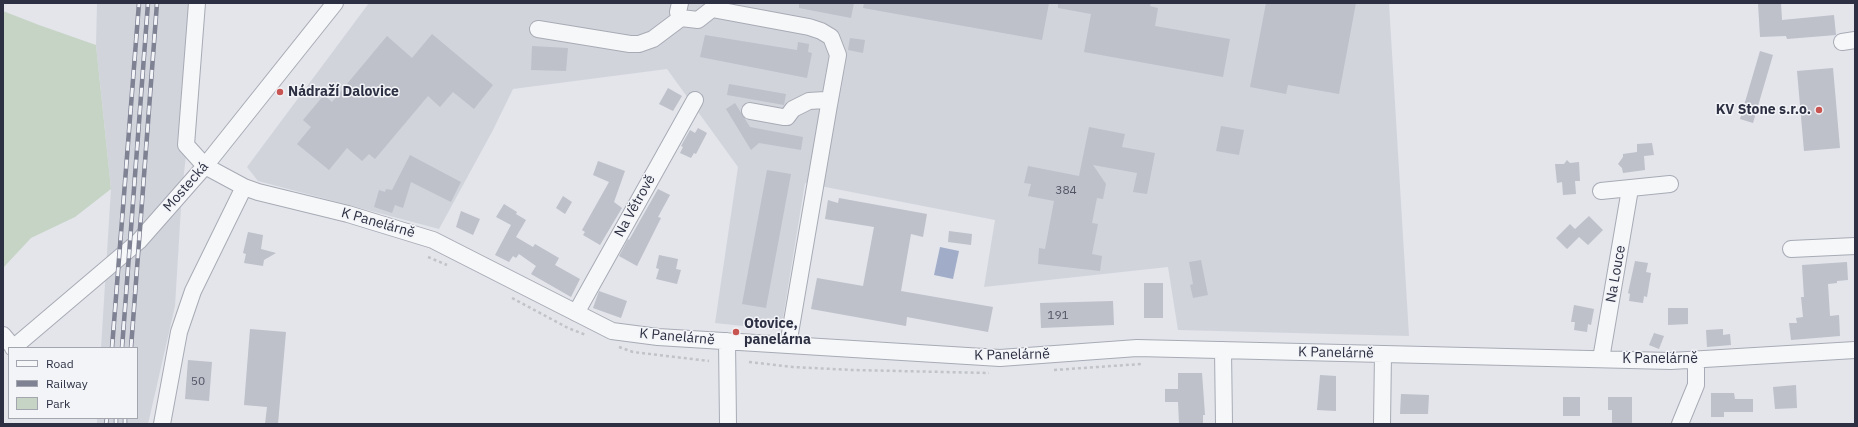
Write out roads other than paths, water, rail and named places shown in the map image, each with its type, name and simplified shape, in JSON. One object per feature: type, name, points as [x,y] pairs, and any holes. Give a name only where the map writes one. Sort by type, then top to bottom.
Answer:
[{"type":"street","points":[[197,3],[186,145],[204,166]]},
{"type":"street","name":"Mostecká","points":[[14,347],[130,250],[204,166],[335,3]]},
{"type":"street","points":[[538,29],[630,44],[639,44],[653,40],[681,10],[698,20],[712,6],[731,8],[809,27],[821,31],[831,37],[838,55],[788,345]]},
{"type":"street","name":"Na Větrově","points":[[576,312],[694,100]]},
{"type":"street","points":[[750,111],[787,117],[793,109],[809,101],[825,100],[829,105]]},
{"type":"street","name":"K Panelárně","points":[[204,166],[244,187],[258,192],[348,214],[433,240],[612,331],[658,337],[1000,358],[1137,348],[1671,361],[1855,350]]},
{"type":"street","points":[[1601,191],[1670,184]]},
{"type":"street","points":[[162,424],[181,326],[194,291],[244,187]]},
{"type":"street","name":"Na Louce","points":[[1601,359],[1630,189]]},
{"type":"street","points":[[1791,249],[1855,246]]},
{"type":"street","points":[[3,335],[12,347]]},
{"type":"street","points":[[727,341],[728,424]]},
{"type":"street","points":[[1223,350],[1224,424]]},
{"type":"street","points":[[1382,354],[1382,424]]},
{"type":"street","points":[[1680,424],[1696,385],[1696,359]]},
{"type":"water","points":[[940,247],[959,251],[953,279],[934,275]]},
{"type":"railway","points":[[112,347],[139,3]]},
{"type":"railway","points":[[122,347],[148,3]]},
{"type":"railway","points":[[131,347],[157,3]]},
{"type":"railway","points":[[106,424],[107,419]]},
{"type":"railway","points":[[116,419],[116,424]]},
{"type":"railway","points":[[125,419],[125,424]]},
{"type":"place","name":"Nádraží Dalovice","points":[[280,92]]},
{"type":"place","name":"KV Stone s.r.o.","points":[[1819,110]]},
{"type":"place","name":"Otovice, panelárna","points":[[736,332]]}]
